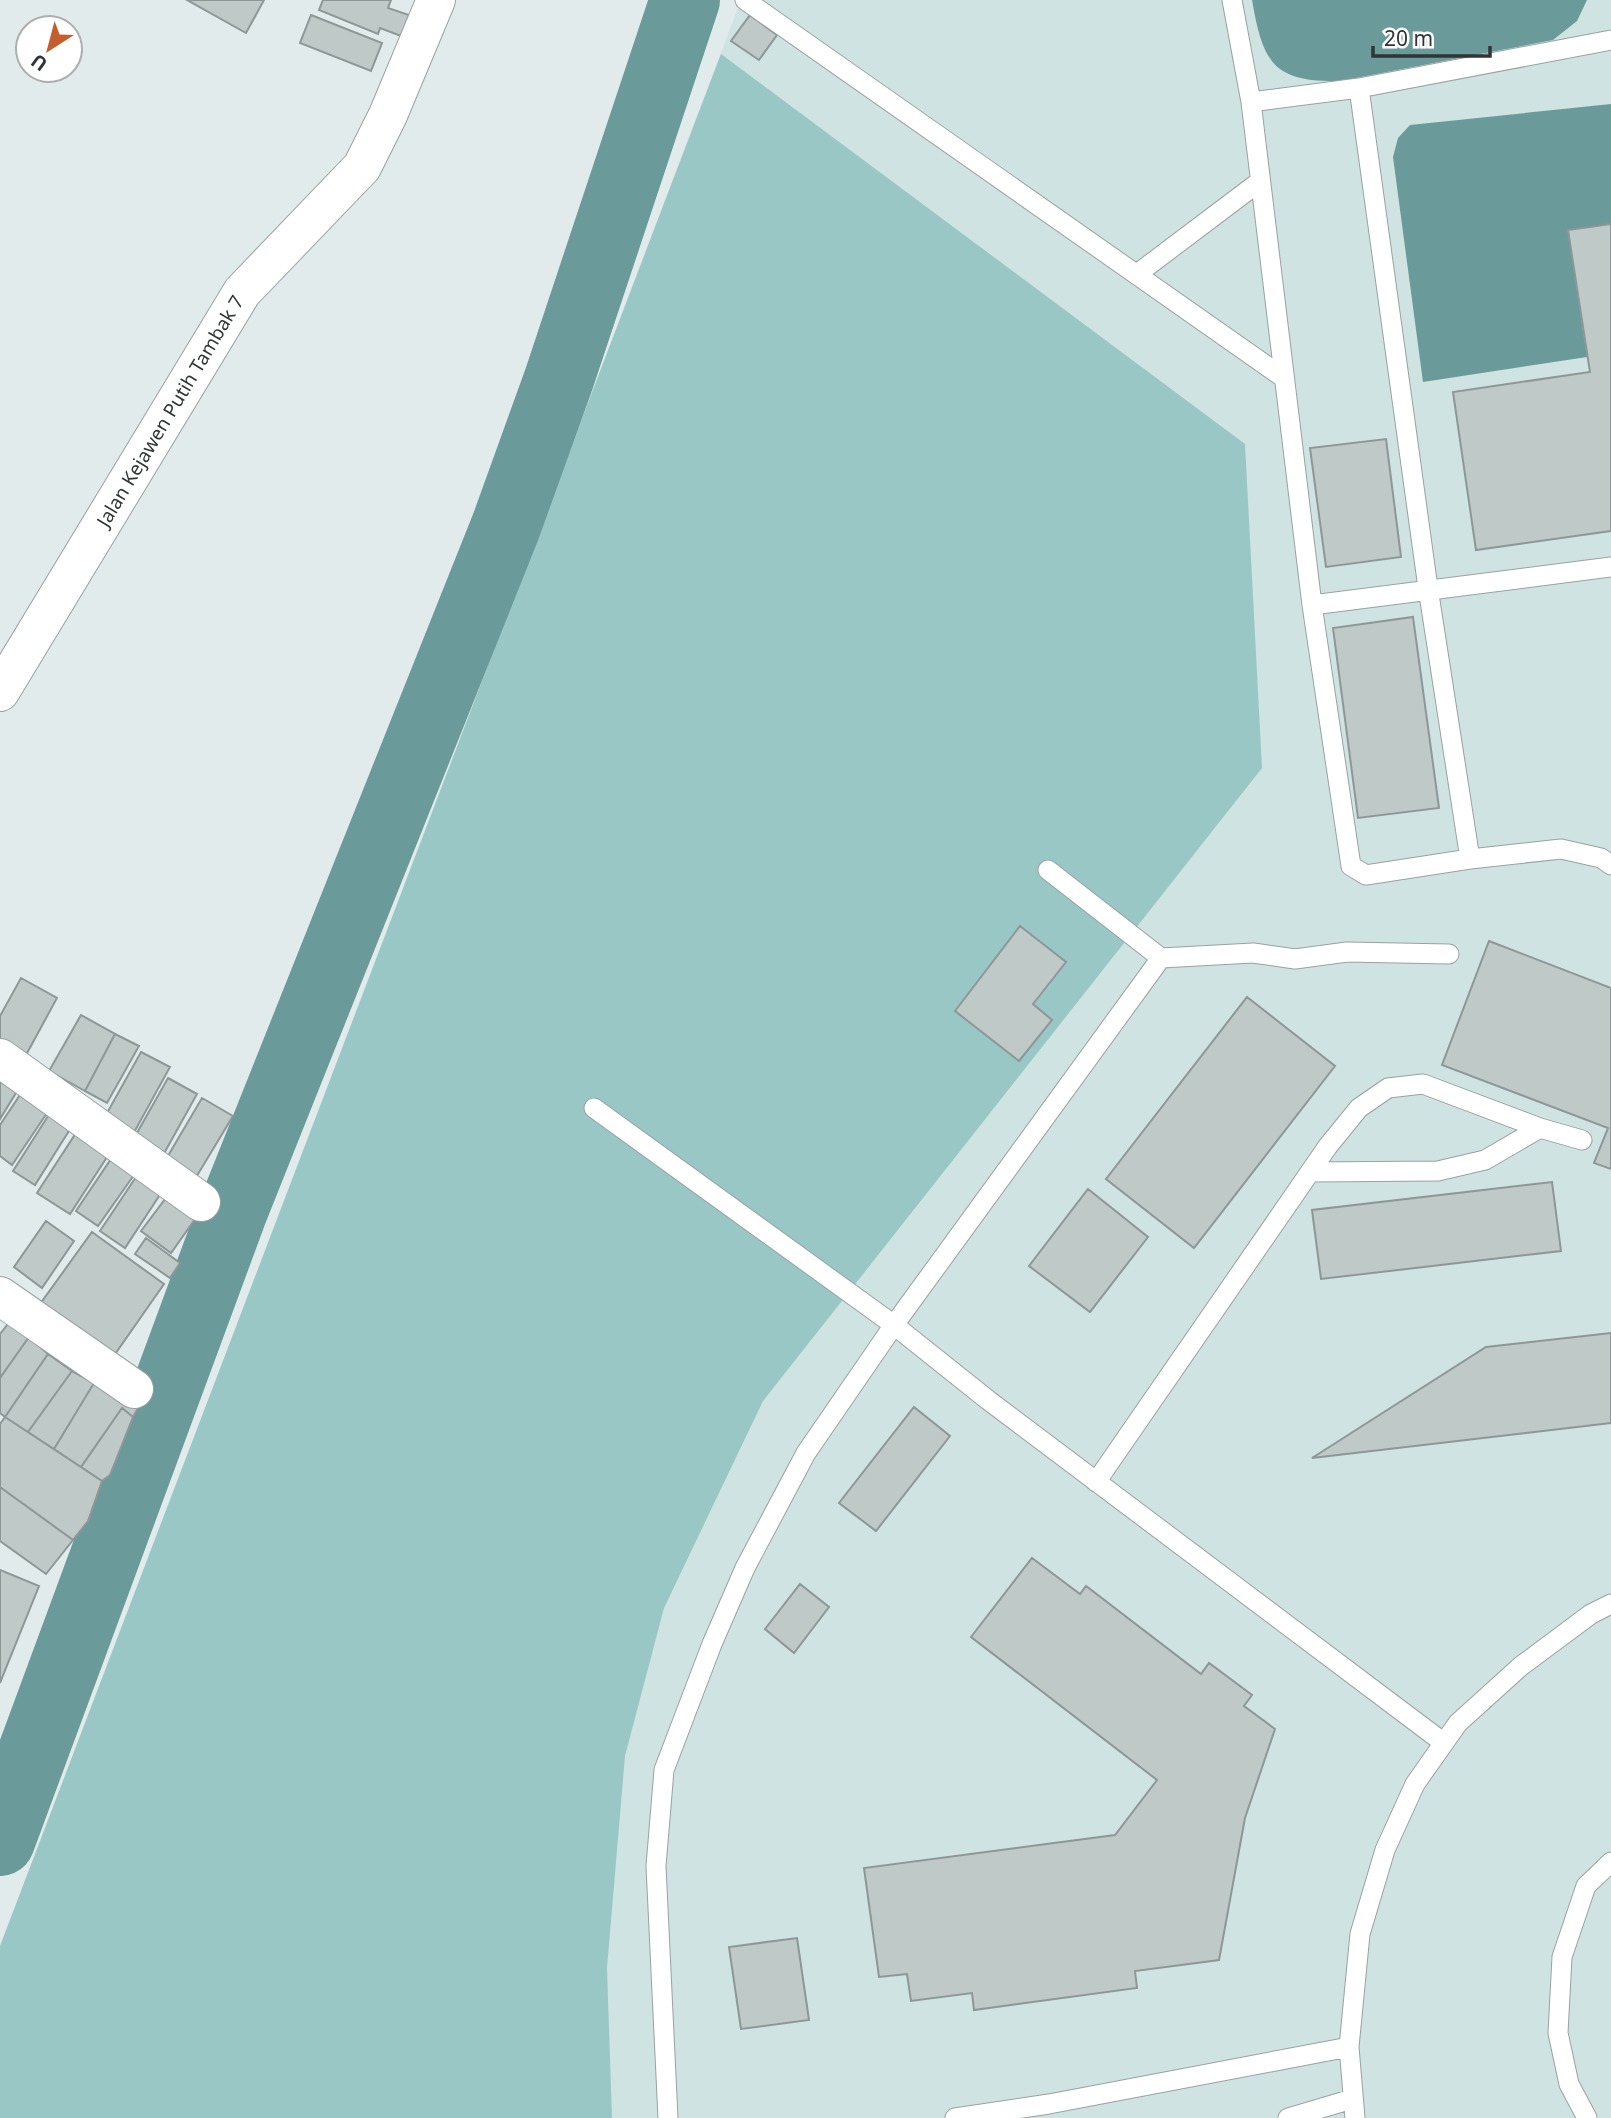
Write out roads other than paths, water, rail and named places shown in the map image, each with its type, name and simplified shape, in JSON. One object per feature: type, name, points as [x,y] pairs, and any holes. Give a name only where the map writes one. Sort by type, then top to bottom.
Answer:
[{"type":"street","name":"Jalan Kejawen Putih Tambak 7","points":[[0,692],[242,292],[362,167],[388,115],[436,0]]},
{"type":"street","points":[[0,1058],[201,1202]]},
{"type":"street","points":[[0,1296],[134,1389]]},
{"type":"lane","points":[[745,0],[1284,378]]},
{"type":"lane","points":[[1232,0],[1251,102],[1312,605],[1351,866],[1366,875],[1470,859],[1561,849],[1601,858],[1611,865]]},
{"type":"lane","points":[[1251,102],[1359,88],[1611,40]]},
{"type":"lane","points":[[1359,88],[1428,588],[1470,859]]},
{"type":"lane","points":[[1137,274],[1259,183]]},
{"type":"lane","points":[[1312,605],[1428,588],[1611,567]]},
{"type":"lane","points":[[1048,870],[1161,958],[1253,953],[1295,959],[1347,952],[1449,954]]},
{"type":"lane","points":[[668,2118],[656,1866],[664,1770],[745,1567],[806,1453],[894,1325],[1161,958]]},
{"type":"lane","points":[[1096,1482],[1310,1172],[1359,1108],[1388,1088],[1423,1084],[1540,1128],[1581,1140]]},
{"type":"lane","points":[[594,1108],[894,1325],[1096,1482],[1444,1743]]},
{"type":"lane","points":[[1310,1172],[1438,1171],[1485,1160],[1540,1128]]},
{"type":"lane","points":[[1288,2118],[1354,2109],[1349,2047],[1360,1934],[1385,1850],[1415,1784],[1458,1723],[1521,1667],[1591,1614],[1611,1604]]},
{"type":"lane","points":[[1587,2118],[1570,2084],[1558,2034],[1562,1957],[1586,1886],[1611,1862]]},
{"type":"lane","points":[[956,2118],[1049,2104],[1349,2047]]},
{"type":"waterway","points":[[0,1841],[233,1210],[506,526],[559,379],[685,0]]}]
